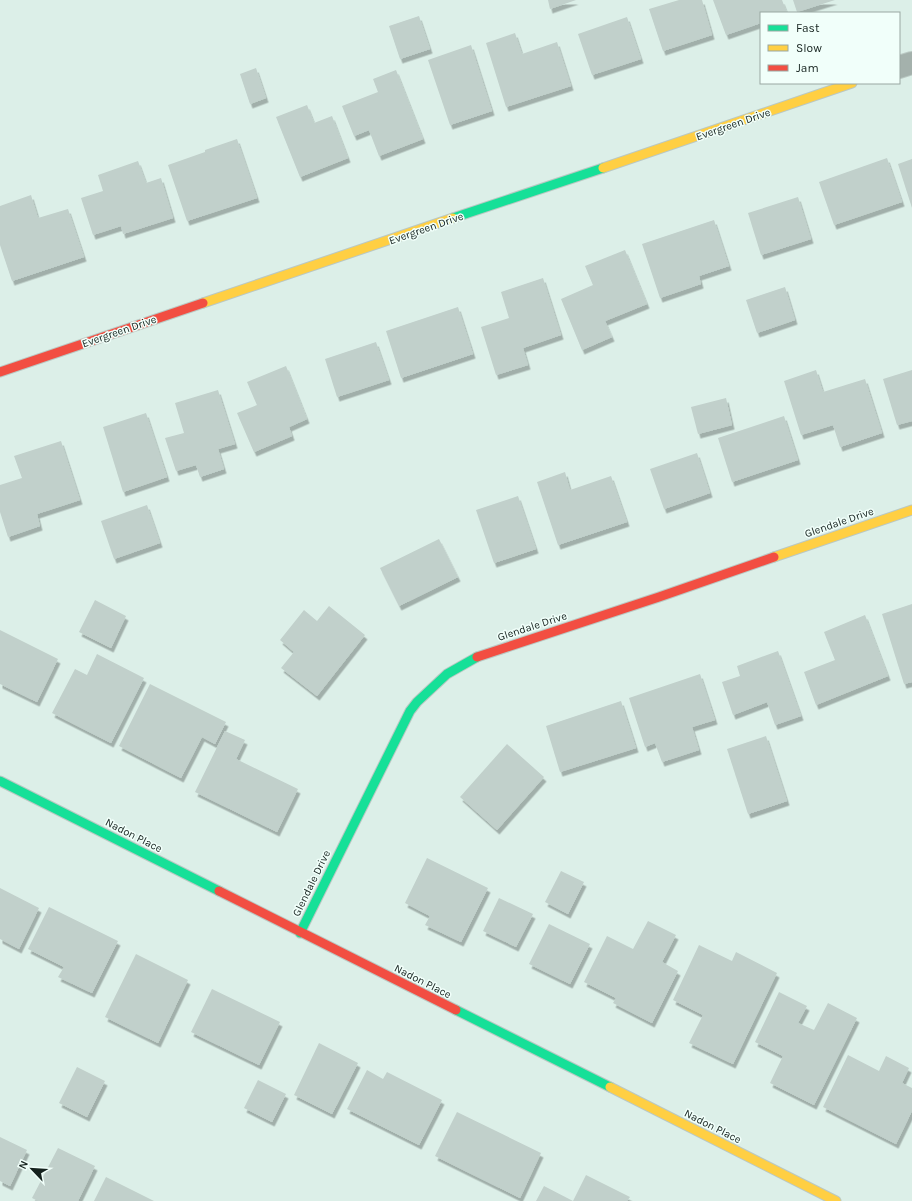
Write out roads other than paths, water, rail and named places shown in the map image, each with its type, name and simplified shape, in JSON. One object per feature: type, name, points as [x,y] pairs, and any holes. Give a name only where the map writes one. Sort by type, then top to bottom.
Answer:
[{"type":"street","points":[[900,67],[912,63]]},
{"type":"street","name":"Evergreen Drive","points":[[0,372],[849,84]]},
{"type":"street","name":"Glendale Drive","points":[[300,933],[410,711],[417,702],[447,674],[478,656],[659,597],[912,510]]},
{"type":"street","name":"Nadon Place","points":[[0,781],[836,1201]]}]
